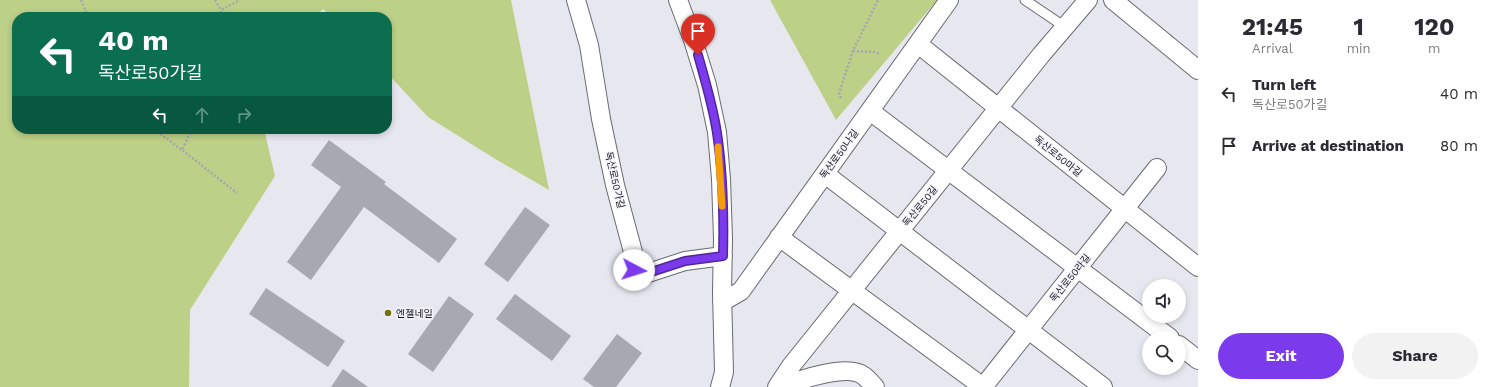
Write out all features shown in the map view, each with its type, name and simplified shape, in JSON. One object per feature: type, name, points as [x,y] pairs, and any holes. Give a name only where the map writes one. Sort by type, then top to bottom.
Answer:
[{"type":"street","name":"독산로50가길","points":[[576,0],[589,45],[601,119],[615,185],[633,252],[634,270],[642,275],[685,261],[723,256]]},
{"type":"street","points":[[678,0],[694,40],[705,77],[717,132],[721,179],[723,256],[722,302],[724,372],[720,387]]},
{"type":"street","name":"독산로50나길","points":[[722,302],[741,291],[949,0]]},
{"type":"street","name":"독산로50길","points":[[777,387],[791,366],[998,108],[1088,0]]},
{"type":"street","points":[[1113,0],[1198,70]]},
{"type":"street","name":"독산로50마길","points":[[918,44],[1198,267]]},
{"type":"street","points":[[870,111],[1161,331]]},
{"type":"street","name":"독산로50라길","points":[[983,387],[1157,168]]},
{"type":"street","points":[[825,174],[1102,387]]},
{"type":"street","points":[[779,238],[983,387]]},
{"type":"street","points":[[1186,351],[1198,360]]},
{"type":"street","points":[[782,387],[800,379],[844,370],[863,375],[875,387]]},
{"type":"lane","points":[[1025,0],[1065,27]]},
{"type":"path","points":[[80,0],[86,12]]},
{"type":"path","points":[[215,0],[221,10],[240,0]]},
{"type":"path","points":[[841,98],[839,93],[853,51],[878,0]]},
{"type":"path","points":[[853,51],[875,52],[880,54]]},
{"type":"path","points":[[161,134],[237,193]]},
{"type":"path","points":[[182,150],[190,134]]},
{"type":"green space","points":[[0,0],[511,0],[549,190],[428,117],[392,78],[392,12],[326,12],[323,9],[320,12],[12,12],[12,134],[265,134],[275,176],[190,310],[189,387],[0,387]]},
{"type":"green space","points":[[770,0],[937,0],[836,120]]},
{"type":"building","points":[[329,140],[386,182],[384,184],[457,239],[439,263],[364,207],[311,280],[287,262],[341,187],[311,165]]},
{"type":"building","points":[[525,207],[550,225],[508,282],[484,264]]},
{"type":"building","points":[[266,288],[345,341],[328,367],[249,314]]},
{"type":"building","points":[[515,294],[571,336],[552,361],[496,319]]},
{"type":"building","points":[[449,296],[474,314],[433,372],[408,354]]},
{"type":"building","points":[[617,334],[642,353],[616,387],[594,387],[583,379]]},
{"type":"building","points":[[343,369],[368,387],[331,387]]},
{"type":"slow traffic","points":[[718,147],[722,206]]},
{"type":"place","name":"엔젤네일","points":[[388,313]]},
{"type":"route","points":[[634,270],[642,275],[685,261],[723,256],[721,179],[717,132],[707,85],[698,55]]}]
